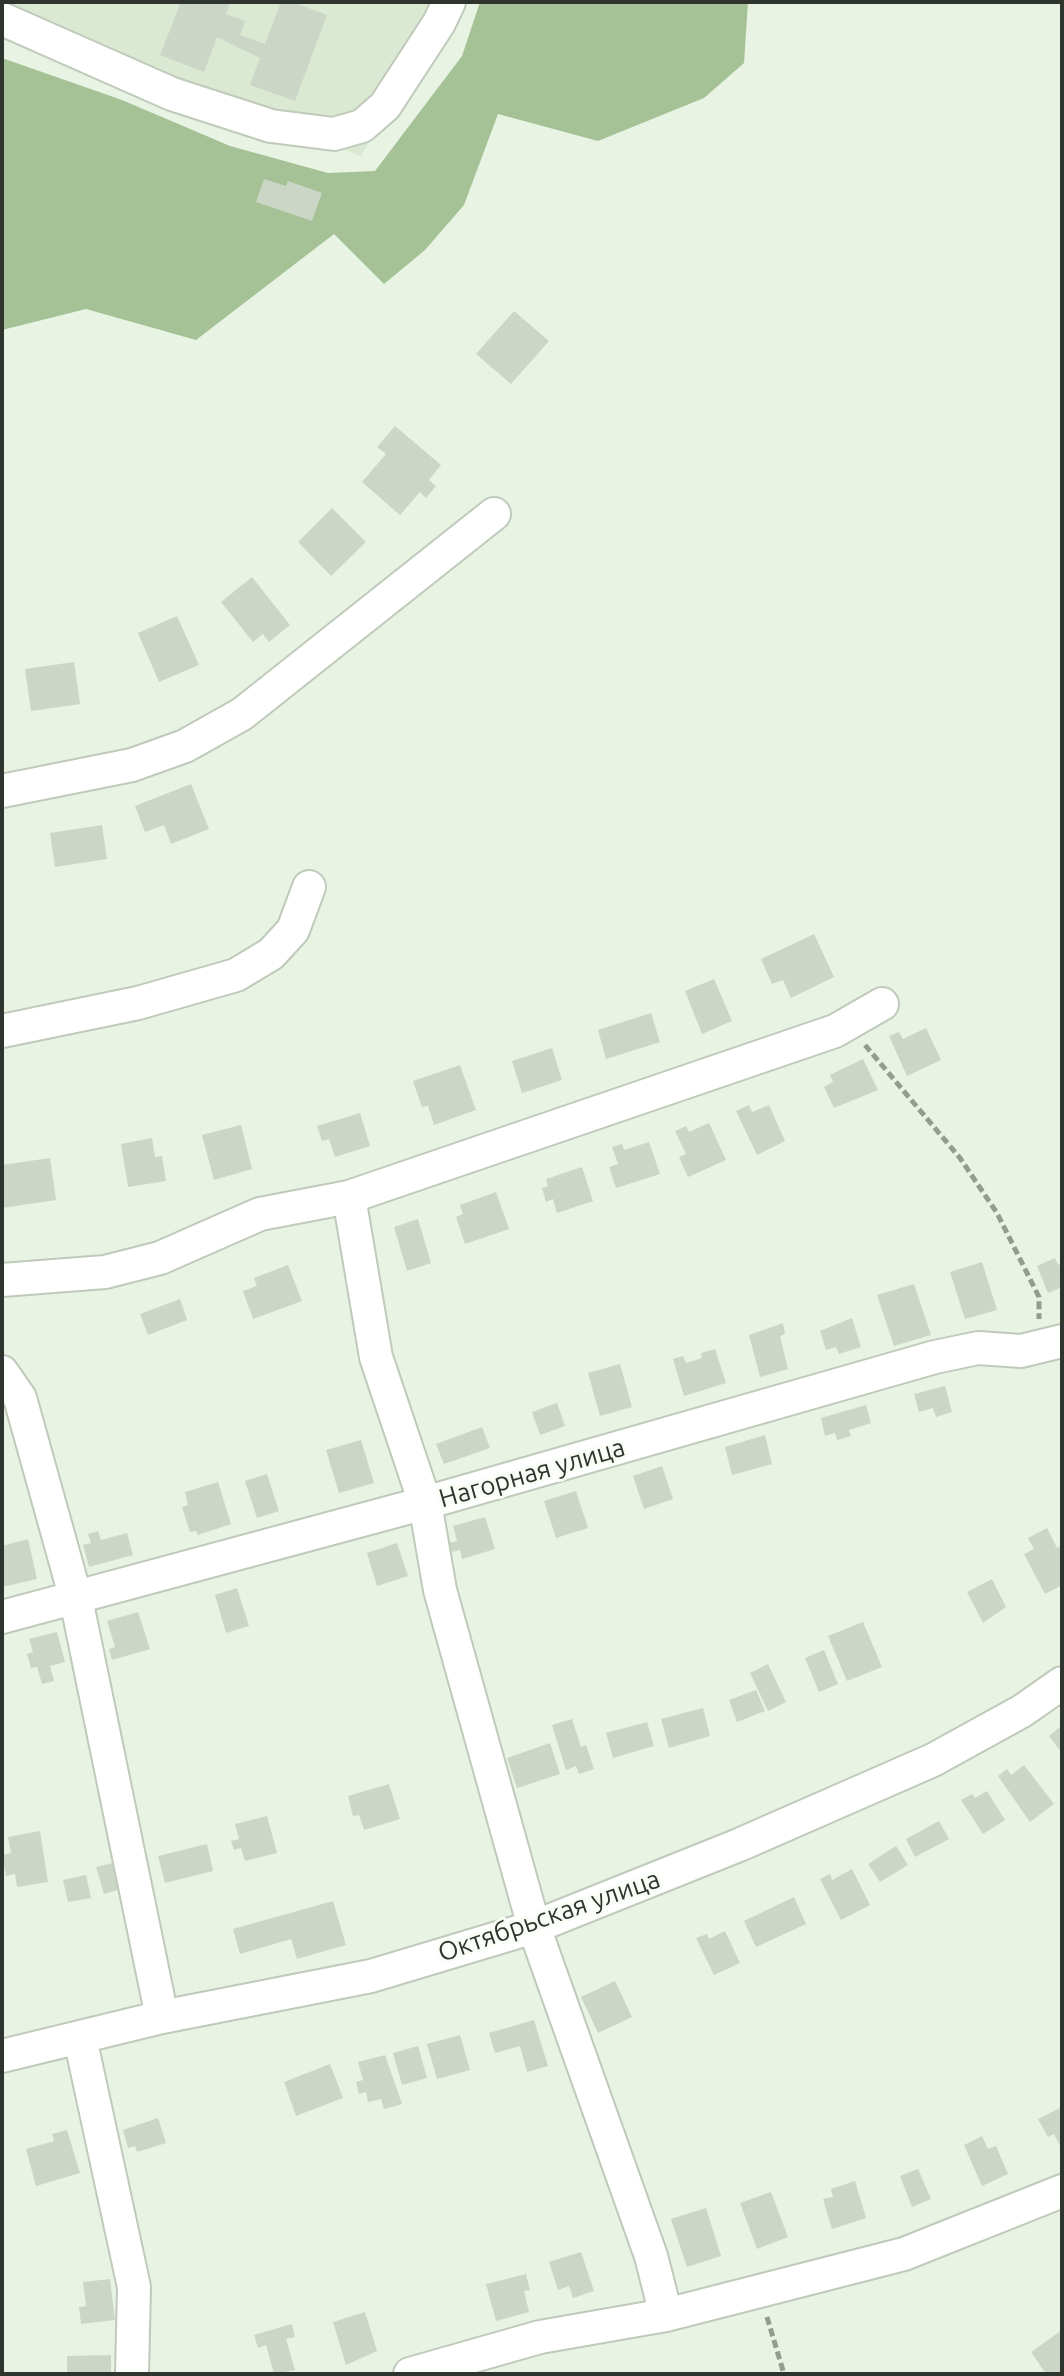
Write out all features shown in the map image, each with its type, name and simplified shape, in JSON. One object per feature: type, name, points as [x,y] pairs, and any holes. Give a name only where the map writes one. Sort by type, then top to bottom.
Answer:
[{"type":"street","points":[[2,19],[172,94],[271,126],[334,134],[362,126],[385,106],[439,23],[449,2]]},
{"type":"street","points":[[2,791],[132,765],[185,746],[242,714],[494,514]]},
{"type":"street","points":[[2,1031],[138,1003],[236,975],[271,954],[293,930],[309,887]]},
{"type":"street","points":[[2,1280],[105,1272],[160,1258],[260,1214],[349,1197],[854,1023],[882,1004]]},
{"type":"street","points":[[349,1197],[376,1357],[425,1503],[440,1590],[534,1927],[651,2256],[666,2315]]},
{"type":"street","name":"Нагорная улица","points":[[2,1617],[425,1503],[935,1357],[978,1348],[1021,1351],[1062,1341]]},
{"type":"street","points":[[2,1372],[20,1398],[76,1599],[162,2017]]},
{"type":"street","name":"Октябрьская улица","points":[[2,2056],[162,2017],[371,1976],[534,1927],[739,1845],[933,1760],[1022,1711],[1062,1683]]},
{"type":"street","points":[[80,2038],[134,2287],[132,2374]]},
{"type":"street","points":[[410,2374],[540,2337],[666,2315],[904,2254],[1062,2191]]},
{"type":"path","points":[[854,1023],[868,1051],[960,1158],[997,1213],[1039,1297],[1040,1319],[1021,1351]]},
{"type":"path","points":[[759,2291],[784,2374]]},
{"type":"shaded area","points":[[2,2],[452,2],[361,156],[2,24]]},
{"type":"green space","points":[[480,2],[748,2],[744,63],[704,98],[598,141],[498,114],[464,205],[425,250],[384,284],[334,234],[196,340],[86,309],[2,330],[2,58],[122,100],[230,146],[328,173],[375,171],[462,56]]},
{"type":"building","points":[[181,2],[230,2],[226,14],[245,21],[240,35],[265,44],[281,2],[292,2],[327,15],[295,101],[250,85],[260,58],[217,37],[204,72],[160,55]]},
{"type":"building","points":[[264,179],[286,186],[288,181],[322,193],[312,221],[256,202]]},
{"type":"building","points":[[514,311],[549,341],[511,384],[476,354]]},
{"type":"building","points":[[395,426],[441,465],[429,480],[436,486],[426,498],[420,492],[400,515],[362,482],[386,454],[377,447]]},
{"type":"building","points":[[332,508],[366,542],[331,576],[298,542]]},
{"type":"building","points":[[252,577],[290,625],[269,642],[263,634],[253,642],[221,602]]},
{"type":"building","points":[[177,616],[199,665],[159,682],[138,633]]},
{"type":"building","points":[[74,662],[80,704],[31,711],[25,669]]},
{"type":"building","points":[[191,784],[209,829],[171,844],[164,825],[145,832],[135,806]]},
{"type":"building","points":[[102,825],[107,859],[55,867],[50,833]]},
{"type":"building","points":[[814,934],[834,977],[791,998],[783,980],[772,984],[761,959]]},
{"type":"building","points":[[714,979],[732,1021],[702,1034],[685,991]]},
{"type":"building","points":[[651,1013],[660,1042],[606,1059],[598,1030]]},
{"type":"building","points":[[926,1028],[941,1060],[907,1076],[889,1036],[899,1032],[903,1039]]},
{"type":"building","points":[[552,1048],[562,1080],[522,1093],[512,1061]]},
{"type":"building","points":[[863,1059],[878,1090],[834,1108],[824,1087],[833,1082],[830,1075]]},
{"type":"building","points":[[460,1065],[476,1110],[434,1125],[428,1106],[422,1107],[413,1081]]},
{"type":"building","points":[[749,1105],[752,1112],[769,1105],[785,1141],[757,1155],[736,1111]]},
{"type":"building","points":[[360,1113],[370,1146],[335,1157],[329,1139],[322,1141],[317,1126]]},
{"type":"building","points":[[709,1123],[726,1160],[688,1177],[679,1157],[686,1154],[675,1131],[686,1126],[689,1132]]},
{"type":"building","points":[[241,1125],[252,1169],[214,1180],[202,1135]]},
{"type":"building","points":[[152,1138],[155,1157],[162,1156],[166,1181],[128,1187],[121,1144]]},
{"type":"building","points":[[649,1142],[660,1174],[616,1188],[609,1167],[618,1164],[612,1147],[622,1144],[624,1150]]},
{"type":"building","points":[[50,1158],[56,1200],[2,1208],[2,1165]]},
{"type":"building","points":[[582,1167],[593,1201],[557,1213],[553,1199],[546,1202],[542,1188],[548,1186],[546,1179]]},
{"type":"building","points":[[496,1192],[509,1229],[465,1244],[456,1217],[463,1214],[460,1205]]},
{"type":"building","points":[[418,1219],[431,1263],[407,1271],[394,1227]]},
{"type":"building","points":[[1055,1258],[1058,1265],[1062,1263],[1062,1287],[1048,1293],[1037,1266]]},
{"type":"building","points":[[982,1262],[997,1310],[965,1319],[950,1272]]},
{"type":"building","points":[[288,1265],[302,1301],[253,1319],[243,1291],[257,1286],[254,1278]]},
{"type":"building","points":[[914,1284],[931,1335],[894,1346],[877,1295]]},
{"type":"building","points":[[180,1299],[187,1320],[148,1335],[140,1314]]},
{"type":"building","points":[[852,1318],[861,1347],[839,1354],[836,1347],[826,1350],[820,1331]]},
{"type":"building","points":[[783,1323],[785,1334],[780,1336],[788,1369],[760,1377],[749,1335]]},
{"type":"building","points":[[715,1349],[726,1383],[684,1396],[673,1359],[683,1356],[686,1363],[702,1358],[701,1353]]},
{"type":"building","points":[[620,1364],[632,1407],[600,1416],[588,1373]]},
{"type":"building","points":[[945,1386],[952,1412],[936,1417],[933,1408],[919,1412],[914,1394]]},
{"type":"building","points":[[557,1403],[565,1426],[540,1435],[532,1412]]},
{"type":"building","points":[[866,1405],[871,1423],[849,1430],[851,1436],[837,1440],[835,1433],[825,1436],[821,1418]]},
{"type":"building","points":[[482,1427],[490,1448],[444,1464],[436,1444]]},
{"type":"building","points":[[765,1435],[772,1464],[732,1475],[725,1447]]},
{"type":"building","points":[[361,1440],[374,1483],[339,1493],[326,1450]]},
{"type":"building","points":[[662,1466],[673,1499],[644,1509],[633,1476]]},
{"type":"building","points":[[267,1474],[279,1511],[257,1518],[245,1481]]},
{"type":"building","points":[[218,1482],[231,1524],[198,1535],[196,1531],[190,1532],[182,1507],[188,1505],[185,1492]]},
{"type":"building","points":[[576,1491],[588,1528],[556,1538],[544,1501]]},
{"type":"building","points":[[485,1517],[495,1549],[462,1559],[460,1550],[452,1552],[449,1543],[457,1541],[453,1526]]},
{"type":"building","points":[[1047,1528],[1057,1548],[1062,1545],[1062,1585],[1045,1594],[1024,1554],[1034,1549],[1028,1538]]},
{"type":"building","points":[[98,1531],[101,1540],[127,1533],[133,1555],[89,1567],[83,1545],[91,1543],[88,1534]]},
{"type":"building","points":[[28,1539],[37,1579],[2,1587],[2,1546]]},
{"type":"building","points":[[397,1543],[408,1576],[377,1586],[367,1553]]},
{"type":"building","points":[[992,1579],[1006,1607],[983,1623],[967,1592]]},
{"type":"building","points":[[237,1588],[249,1626],[226,1633],[215,1595]]},
{"type":"building","points":[[138,1612],[150,1649],[112,1660],[109,1649],[115,1647],[107,1621]]},
{"type":"building","points":[[863,1622],[882,1667],[847,1681],[828,1636]]},
{"type":"building","points":[[57,1632],[65,1662],[50,1666],[54,1681],[42,1684],[37,1667],[31,1668],[27,1654],[33,1652],[29,1639]]},
{"type":"building","points":[[824,1650],[838,1684],[819,1692],[805,1658]]},
{"type":"building","points":[[768,1664],[786,1702],[768,1711],[750,1673]]},
{"type":"building","points":[[756,1690],[765,1711],[737,1722],[729,1700]]},
{"type":"building","points":[[703,1708],[710,1736],[669,1748],[661,1719]]},
{"type":"building","points":[[572,1719],[581,1747],[586,1745],[594,1769],[579,1774],[576,1766],[566,1770],[552,1725]]},
{"type":"building","points":[[647,1722],[654,1746],[613,1758],[606,1733]]},
{"type":"building","points":[[1062,1725],[1062,1753],[1049,1736]]},
{"type":"building","points":[[550,1743],[560,1774],[517,1788],[507,1758]]},
{"type":"building","points":[[1024,1765],[1054,1804],[1030,1822],[998,1776],[1007,1769],[1011,1775]]},
{"type":"building","points":[[389,1784],[400,1819],[364,1830],[359,1815],[353,1816],[348,1796]]},
{"type":"building","points":[[987,1791],[1005,1820],[983,1834],[961,1800],[972,1794],[975,1798]]},
{"type":"building","points":[[267,1816],[277,1853],[245,1861],[241,1848],[234,1850],[231,1841],[239,1839],[235,1824]]},
{"type":"building","points":[[939,1821],[949,1839],[915,1857],[906,1839]]},
{"type":"building","points":[[40,1831],[48,1882],[17,1887],[15,1874],[6,1876],[2,1855],[11,1853],[8,1837]]},
{"type":"building","points":[[207,1844],[213,1871],[165,1883],[158,1856]]},
{"type":"building","points":[[896,1846],[908,1865],[880,1882],[868,1864]]},
{"type":"building","points":[[117,1862],[124,1888],[104,1894],[96,1867]]},
{"type":"building","points":[[852,1869],[870,1905],[841,1920],[820,1879],[830,1874],[832,1880]]},
{"type":"building","points":[[86,1875],[91,1898],[68,1902],[63,1880]]},
{"type":"building","points":[[794,1897],[806,1924],[756,1947],[744,1921]]},
{"type":"building","points":[[333,1901],[346,1945],[297,1959],[291,1939],[240,1954],[233,1929]]},
{"type":"building","points":[[725,1931],[740,1963],[714,1975],[696,1938],[707,1934],[709,1939]]},
{"type":"building","points":[[615,1981],[632,2017],[598,2033],[581,1997]]},
{"type":"building","points":[[534,2020],[548,2066],[527,2072],[520,2046],[495,2053],[489,2033]]},
{"type":"building","points":[[460,2035],[470,2070],[437,2079],[427,2044]]},
{"type":"building","points":[[418,2046],[427,2078],[402,2085],[393,2053]]},
{"type":"building","points":[[385,2055],[402,2104],[384,2109],[381,2099],[368,2102],[366,2092],[359,2094],[356,2082],[363,2080],[358,2062]]},
{"type":"building","points":[[330,2064],[343,2098],[296,2116],[284,2082]]},
{"type":"building","points":[[1062,2107],[1062,2150],[1054,2134],[1048,2137],[1038,2119]]},
{"type":"building","points":[[158,2118],[166,2143],[137,2152],[135,2146],[128,2148],[123,2130]]},
{"type":"building","points":[[67,2130],[80,2173],[36,2186],[26,2149],[54,2141],[52,2134]]},
{"type":"building","points":[[982,2136],[988,2149],[996,2146],[1008,2174],[982,2186],[964,2145]]},
{"type":"building","points":[[918,2169],[931,2199],[912,2207],[900,2176]]},
{"type":"building","points":[[855,2181],[866,2218],[832,2229],[823,2199],[833,2197],[831,2189]]},
{"type":"building","points":[[771,2192],[788,2237],[757,2249],[740,2203]]},
{"type":"building","points":[[706,2208],[721,2256],[687,2267],[671,2219]]},
{"type":"building","points":[[581,2252],[594,2291],[573,2298],[569,2286],[558,2290],[549,2262]]},
{"type":"building","points":[[526,2274],[530,2290],[524,2291],[529,2312],[496,2321],[486,2284]]},
{"type":"building","points":[[110,2279],[115,2320],[81,2324],[79,2307],[86,2306],[83,2282]]},
{"type":"building","points":[[365,2312],[377,2351],[346,2365],[333,2322]]},
{"type":"building","points":[[292,2324],[295,2337],[286,2339],[295,2370],[274,2374],[266,2345],[258,2348],[254,2335]]},
{"type":"building","points":[[1062,2330],[1062,2374],[1046,2374],[1031,2352]]},
{"type":"building","points":[[111,2355],[111,2374],[67,2374],[67,2356]]}]
